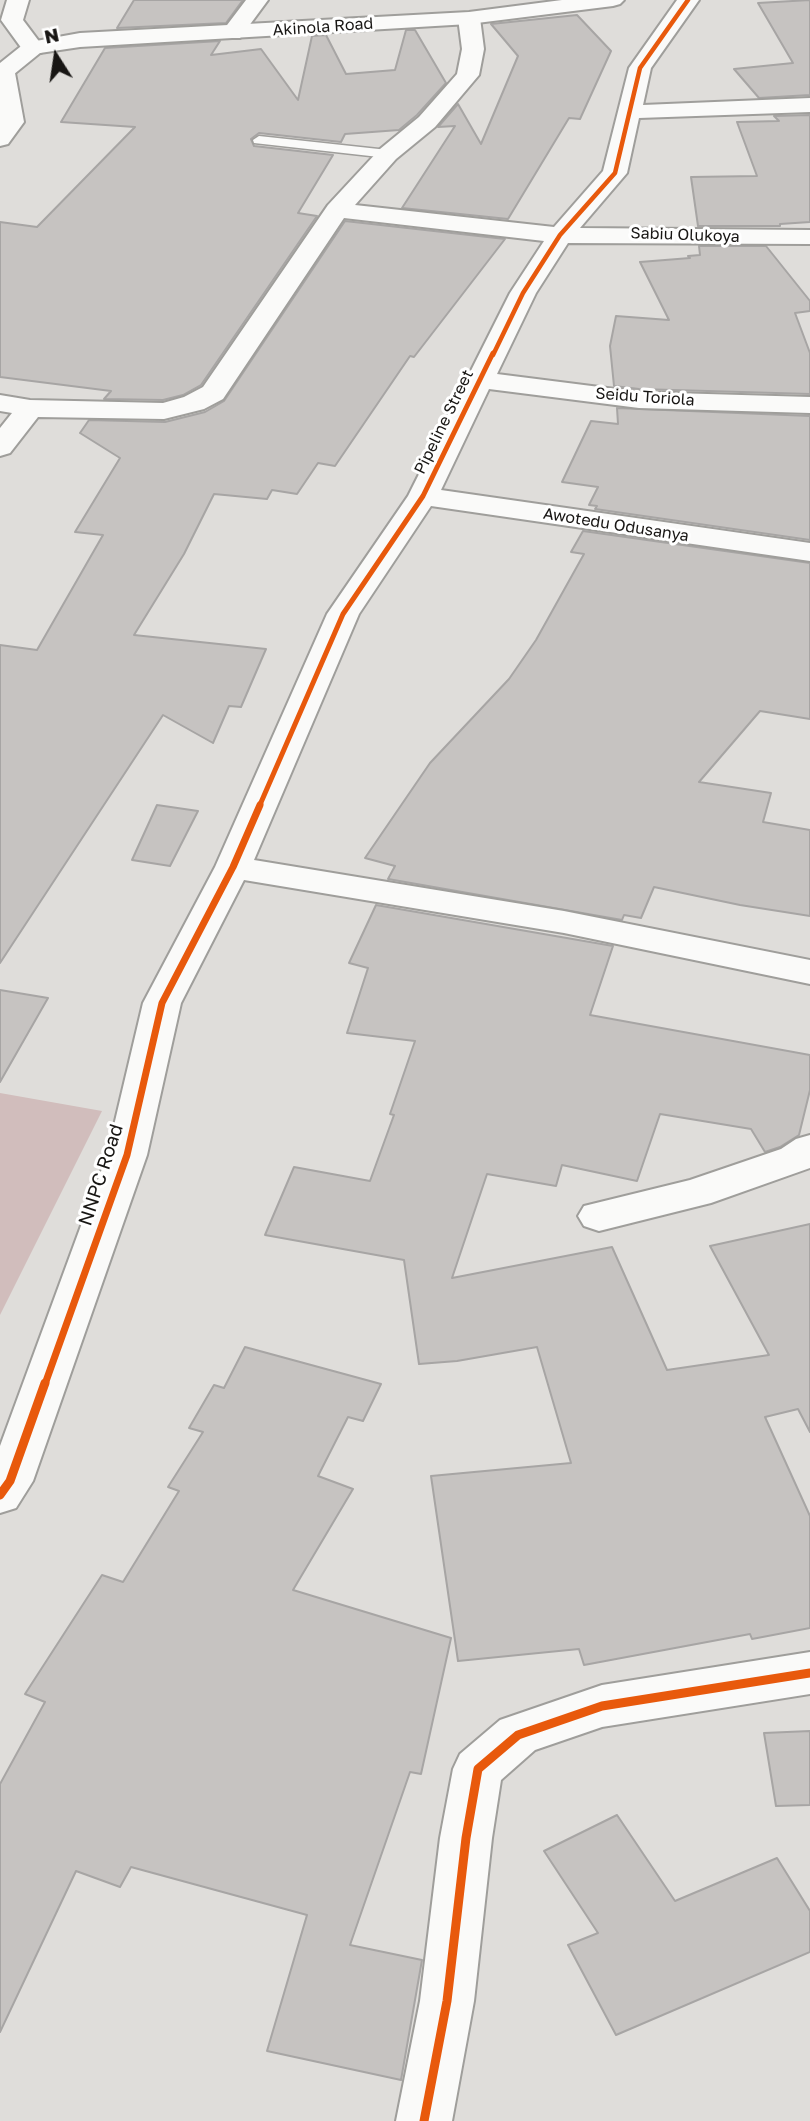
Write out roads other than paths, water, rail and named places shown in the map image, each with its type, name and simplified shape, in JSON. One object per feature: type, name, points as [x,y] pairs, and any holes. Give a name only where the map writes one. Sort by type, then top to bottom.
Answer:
[{"type":"street","points":[[232,33],[257,0]]},
{"type":"street","name":"Akinola Road","points":[[33,48],[79,40],[469,18],[523,6],[612,0]]},
{"type":"street","name":"Pipeline Street","points":[[233,867],[343,614],[423,496],[523,293],[559,235],[615,173],[640,68],[688,0]]},
{"type":"street","points":[[0,139],[12,122],[2,74],[33,48],[10,14]]},
{"type":"street","points":[[0,404],[30,408],[164,411],[194,403],[213,393],[337,210],[388,154],[427,122],[468,75],[473,49],[469,18]]},
{"type":"street","points":[[630,112],[810,105]]},
{"type":"street","name":"Sabiu Olukoya","points":[[337,210],[559,235],[810,237]]},
{"type":"street","name":"Seidu Toriola","points":[[481,380],[639,400],[810,405]]},
{"type":"street","points":[[0,447],[30,408]]},
{"type":"street","name":"Awotedu Odusanya","points":[[423,496],[810,552]]},
{"type":"street","points":[[233,867],[564,922],[810,972]]},
{"type":"street","name":"NNPC Road","points":[[0,1495],[10,1481],[127,1155],[162,1003],[233,867]]},
{"type":"street","points":[[599,1216],[697,1192],[794,1159],[810,1149]]},
{"type":"street","points":[[424,2121],[447,2001],[466,1838],[478,1769],[518,1735],[602,1706],[810,1672]]},
{"type":"lane","points":[[259,140],[388,154]]}]
